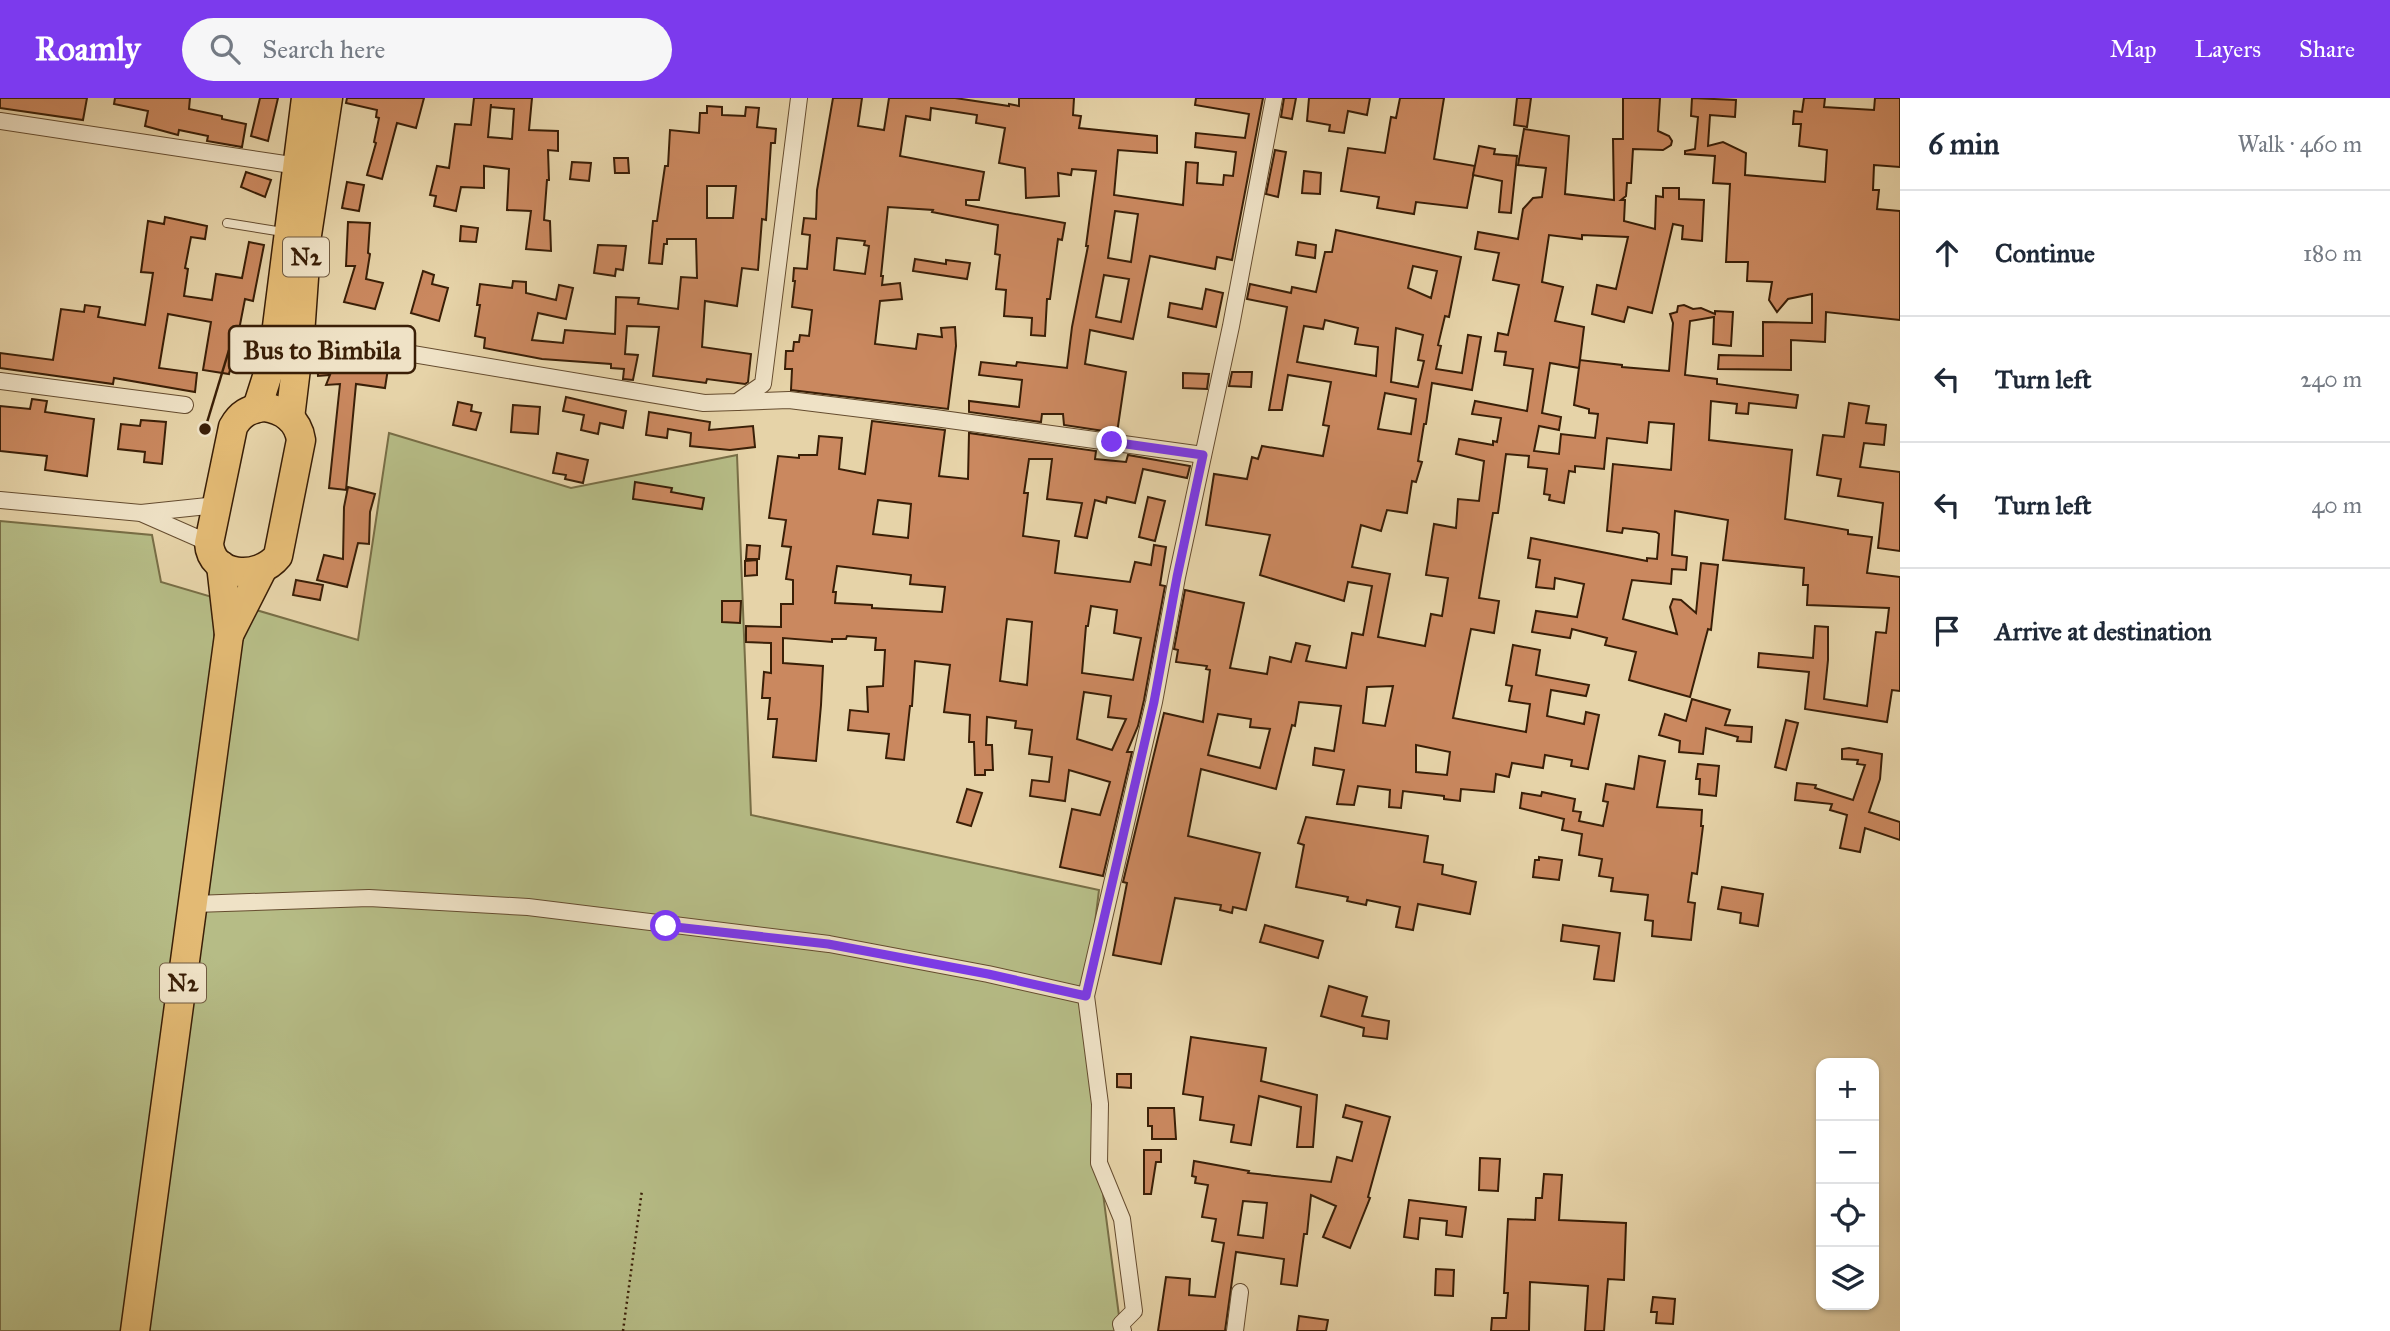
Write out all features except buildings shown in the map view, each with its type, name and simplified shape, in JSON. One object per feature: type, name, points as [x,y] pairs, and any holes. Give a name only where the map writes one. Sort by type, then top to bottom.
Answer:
[{"type":"highway","name":"N2","points":[[257,408],[273,358],[306,98]]},
{"type":"highway","name":"N2","points":[[290,418],[300,335],[307,235],[328,98]]},
{"type":"highway","points":[[257,408],[278,410],[290,418],[299,429],[300,440],[278,556],[270,567],[245,573],[215,554],[217,505],[233,427],[238,418],[257,408]]},
{"type":"highway","name":"N2","points":[[135,1331],[229,635],[215,554]]},
{"type":"highway","name":"N2","points":[[229,635],[262,570]]},
{"type":"street","points":[[737,402],[763,384],[799,98]]},
{"type":"street","points":[[1123,1331],[1121,1324],[1134,1311],[1122,1219],[1099,1163],[1100,1104],[1086,996],[1154,702],[1177,577],[1231,326],[1274,98]]},
{"type":"street","points":[[0,121],[298,166]]},
{"type":"street","points":[[300,335],[704,403],[789,400],[1203,455]]},
{"type":"street","points":[[0,381],[185,405]]},
{"type":"street","points":[[0,500],[141,513],[217,505]]},
{"type":"street","points":[[141,513],[215,554]]},
{"type":"street","points":[[194,904],[369,898],[528,908],[828,944],[988,974],[1086,996]]},
{"type":"street","points":[[1235,1331],[1240,1292]]},
{"type":"lane","points":[[227,223],[289,233]]},
{"type":"path","points":[[623,1331],[642,1191]]},
{"type":"green space","points":[[389,433],[571,488],[737,455],[751,815],[1099,890],[1086,996],[1099,1163],[1121,1331],[0,1331],[0,521],[152,535],[161,582],[358,640]]},
{"type":"place","name":"Bus to Bimbila","points":[[205,429]]},
{"type":"route","points":[[666,926],[828,944],[988,974],[1086,996],[1154,702],[1203,455],[1112,442]]}]
